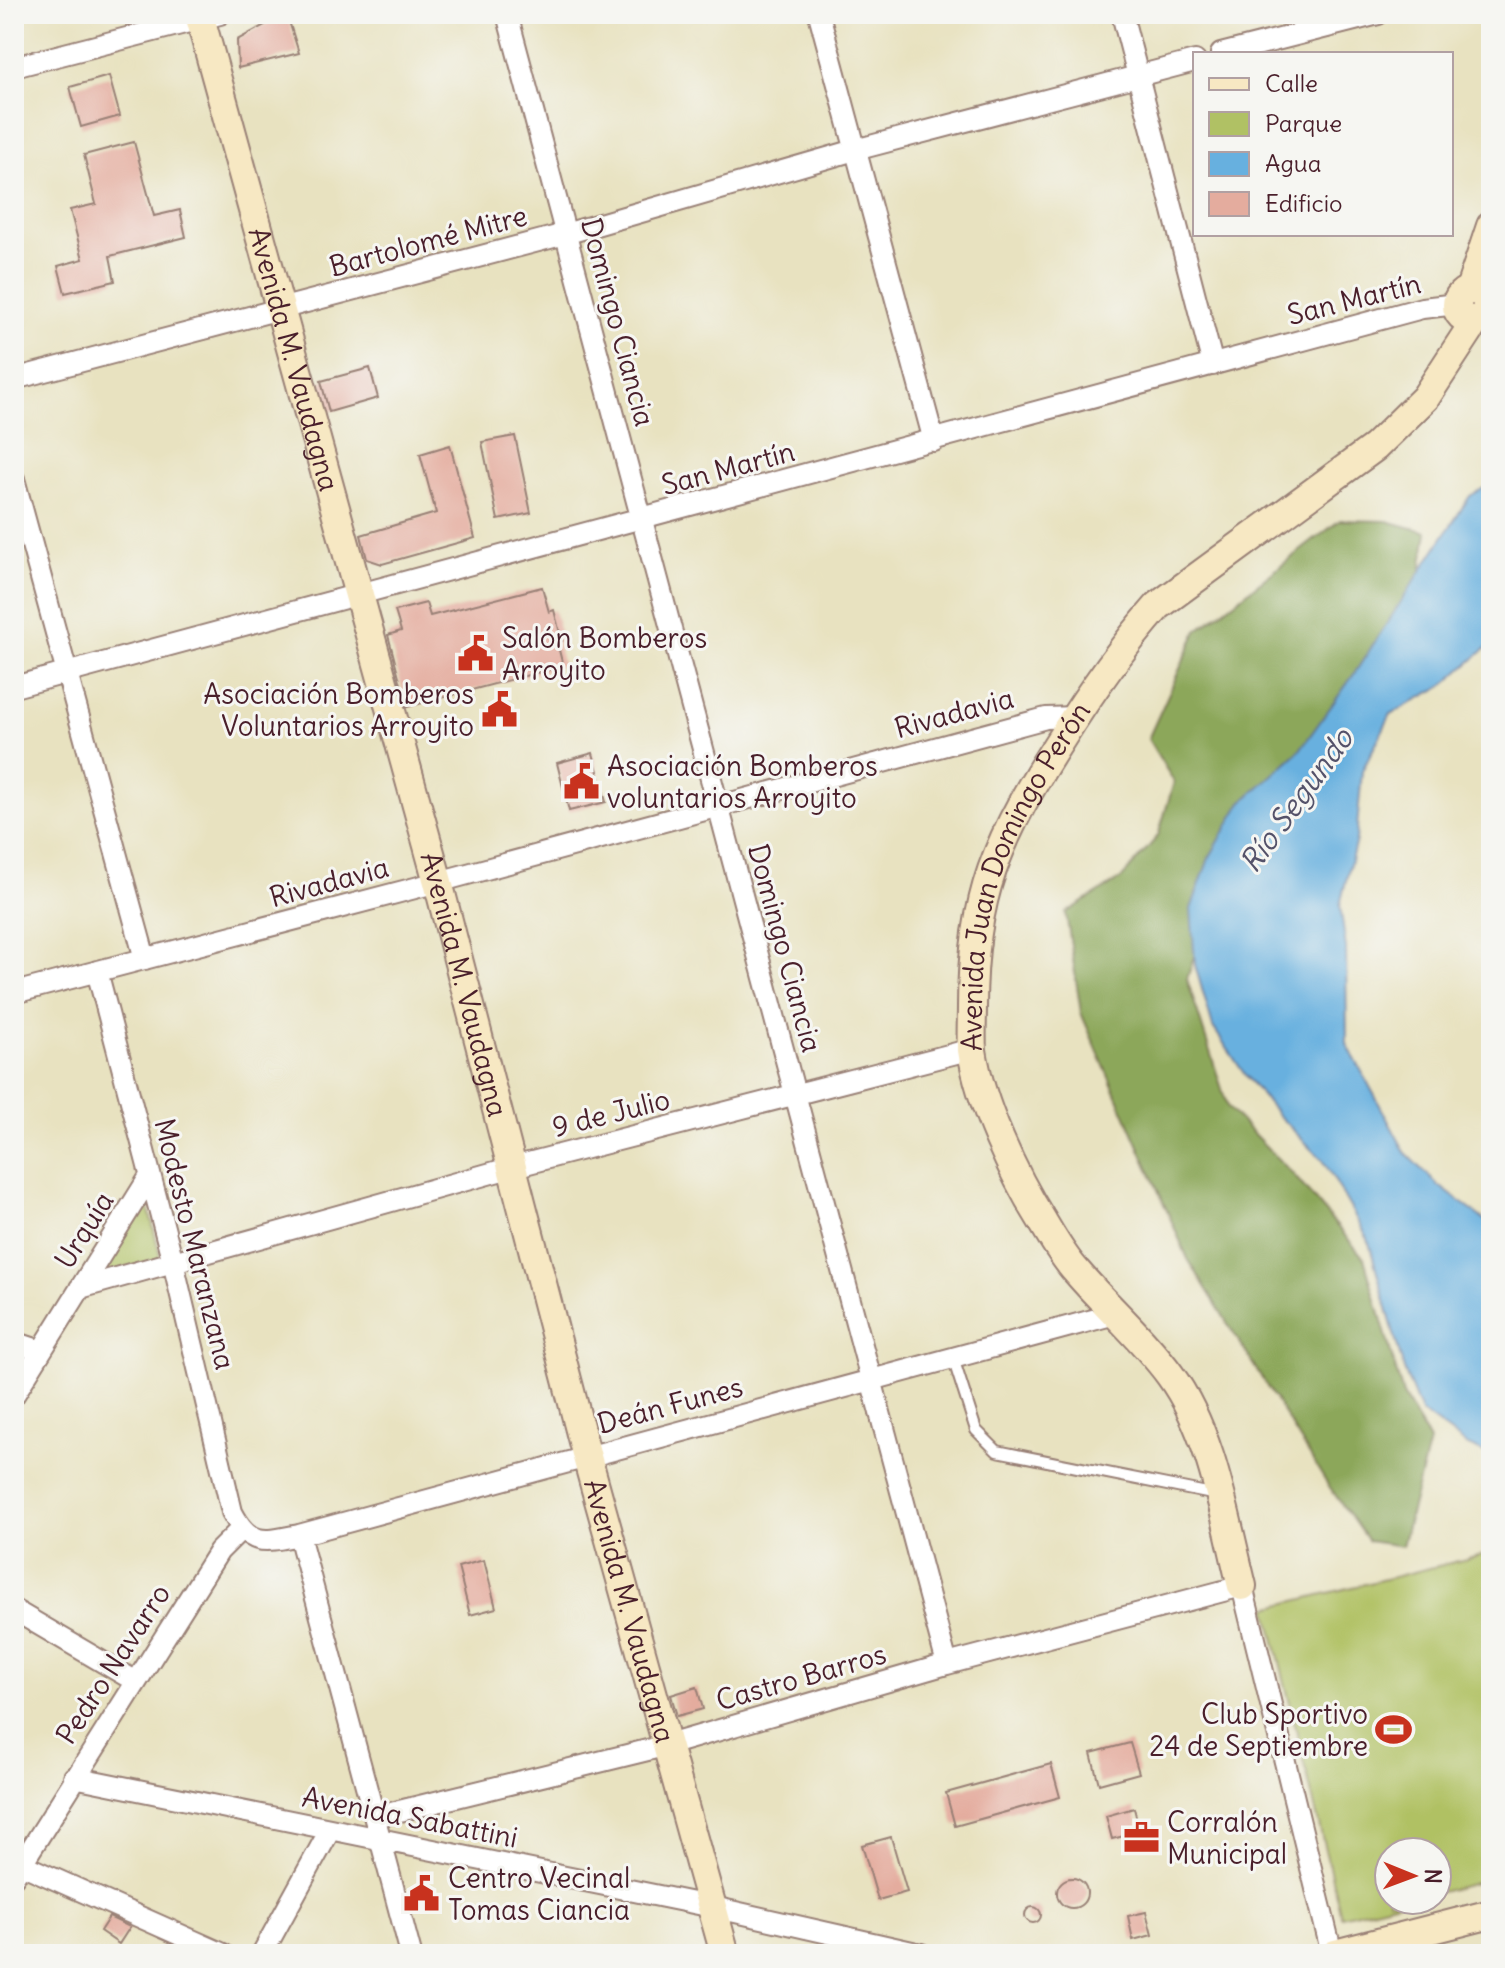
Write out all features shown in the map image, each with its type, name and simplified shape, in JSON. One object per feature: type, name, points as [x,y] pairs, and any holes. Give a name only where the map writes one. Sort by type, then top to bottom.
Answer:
[{"type":"main road","name":"Avenida M. Vaudagna","points":[[206,16],[281,308],[438,882],[587,1457],[725,1954]]},
{"type":"main road","points":[[1470,305],[1491,226]]},
{"type":"main road","points":[[1470,305],[1491,245]]},
{"type":"main road","name":"Avenida Juan Domingo Perón","points":[[1242,1586],[1220,1496],[1201,1436],[1172,1378],[1074,1269],[1042,1221],[1010,1161],[989,1109],[972,1049],[972,983],[980,917],[990,873],[1027,793],[1132,636],[1158,606],[1375,447],[1425,398],[1470,305]]},
{"type":"main road","points":[[1333,1954],[1491,1914]]},
{"type":"street","name":"Domingo Ciancia","points":[[507,14],[947,1664]]},
{"type":"street","points":[[819,14],[934,441]]},
{"type":"street","points":[[1122,14],[1213,365]]},
{"type":"street","points":[[1229,52],[1378,14]]},
{"type":"street","points":[[14,67],[206,16]]},
{"type":"street","name":"Bartolomé Mitre","points":[[14,379],[565,234],[855,150],[1193,61]]},
{"type":"street","name":"San Martín","points":[[14,687],[1422,308],[1470,305]]},
{"type":"street","points":[[14,479],[145,959]]},
{"type":"street","name":"Rivadavia","points":[[14,993],[1046,718],[1075,717]]},
{"type":"street","name":"Modesto Maranzana","points":[[97,971],[173,1262],[232,1512],[241,1529]]},
{"type":"street","name":"9 de Julio","points":[[80,1288],[513,1167],[972,1049]]},
{"type":"street","name":"Urquía","points":[[14,1395],[150,1176]]},
{"type":"street","name":"Deán Funes","points":[[241,1529],[254,1539],[269,1541],[299,1535],[1115,1314]]},
{"type":"street","points":[[14,1342],[41,1351]]},
{"type":"street","name":"Pedro Navarro","points":[[18,1870],[219,1551],[241,1529]]},
{"type":"street","points":[[299,1535],[411,1954]]},
{"type":"street","points":[[1242,1586],[1333,1954]]},
{"type":"street","name":"Castro Barros","points":[[375,1817],[668,1745],[947,1664],[1242,1586]]},
{"type":"street","points":[[14,1610],[135,1681]]},
{"type":"street","name":"Avenida Sabattini","points":[[74,1777],[713,1907],[921,1954]]},
{"type":"street","points":[[262,1954],[330,1830]]},
{"type":"street","points":[[18,1870],[223,1954]]},
{"type":"lane","points":[[953,1358],[976,1430],[997,1451],[1220,1496]]},
{"type":"green space","points":[[1340,520],[1387,521],[1427,532],[1416,603],[1219,878],[1187,979],[1228,1108],[1292,1173],[1364,1258],[1403,1395],[1429,1442],[1402,1546],[1368,1541],[1326,1482],[1188,1259],[1081,1013],[1066,913],[1122,878],[1158,836],[1174,782],[1148,739],[1197,631]]},
{"type":"green space","points":[[147,1201],[161,1260],[93,1276]]},
{"type":"green space","name":"Club Sportivo 24 de Septiembre","points":[[1491,1553],[1491,1879],[1453,1889],[1453,1836],[1373,1836],[1373,1908],[1341,1916],[1267,1608]]},
{"type":"water","name":"Río Segundo","points":[[1491,484],[1491,644],[1444,685],[1391,714],[1362,771],[1356,840],[1340,905],[1346,948],[1347,1044],[1405,1152],[1438,1185],[1491,1225],[1491,1456],[1468,1446],[1421,1412],[1404,1370],[1368,1239],[1323,1160],[1277,1114],[1245,1075],[1213,1027],[1195,965],[1191,909],[1209,858],[1242,802],[1299,751],[1352,677],[1470,496]]},
{"type":"building","points":[[288,18],[299,53],[238,68],[237,40],[272,21]]},
{"type":"building","points":[[109,76],[120,116],[81,127],[70,87]]},
{"type":"building","points":[[134,142],[154,216],[180,210],[186,237],[110,256],[115,281],[65,293],[58,266],[83,259],[70,210],[96,204],[84,155]]},
{"type":"building","points":[[370,368],[378,398],[329,412],[321,381]]},
{"type":"building","points":[[515,436],[531,513],[498,520],[482,442]]},
{"type":"building","points":[[450,445],[475,538],[382,564],[367,559],[361,535],[436,513],[420,454]]},
{"type":"building","name":"Salón Bomberos Arroyito","points":[[542,587],[549,612],[554,610],[562,641],[557,642],[563,666],[407,707],[388,635],[401,631],[395,611],[426,603],[430,616]]},
{"type":"building","name":"Asociación Bomberos voluntarios Arroyito","points":[[593,753],[606,802],[569,811],[557,763]]},
{"type":"building","points":[[484,1560],[496,1608],[470,1615],[458,1567]]},
{"type":"building","points":[[697,1687],[703,1709],[677,1716],[671,1695]]},
{"type":"building","points":[[1130,1743],[1139,1773],[1099,1784],[1091,1753]]},
{"type":"building","points":[[1051,1764],[1060,1797],[955,1826],[946,1793]]},
{"type":"building","points":[[1134,1808],[1140,1832],[1112,1839],[1106,1816]]},
{"type":"building","points":[[891,1837],[907,1892],[878,1900],[862,1845]]},
{"type":"building","points":[[1072,1878],[1083,1882],[1087,1893],[1083,1904],[1072,1908],[1061,1904],[1057,1893],[1061,1882]]},
{"type":"building","points":[[1030,1907],[1036,1907],[1041,1915],[1039,1921],[1030,1923],[1025,1918],[1025,1912]]},
{"type":"building","points":[[1146,1912],[1152,1935],[1133,1940],[1128,1916]]},
{"type":"building","points":[[109,1917],[130,1927],[119,1944],[100,1931]]},
{"type":"place","name":"Salón Bomberos Arroyito","points":[[476,654]]},
{"type":"place","name":"Asociación Bomberos Voluntarios Arroyito","points":[[500,710]]},
{"type":"place","name":"Asociación Bomberos voluntarios Arroyito","points":[[581,782]]},
{"type":"place","name":"Club Sportivo 24 de Septiembre","points":[[1394,1730]]},
{"type":"place","name":"Corralón Municipal","points":[[1141,1838]]},
{"type":"place","name":"Centro Vecinal Tomas Ciancia","points":[[422,1894]]}]
